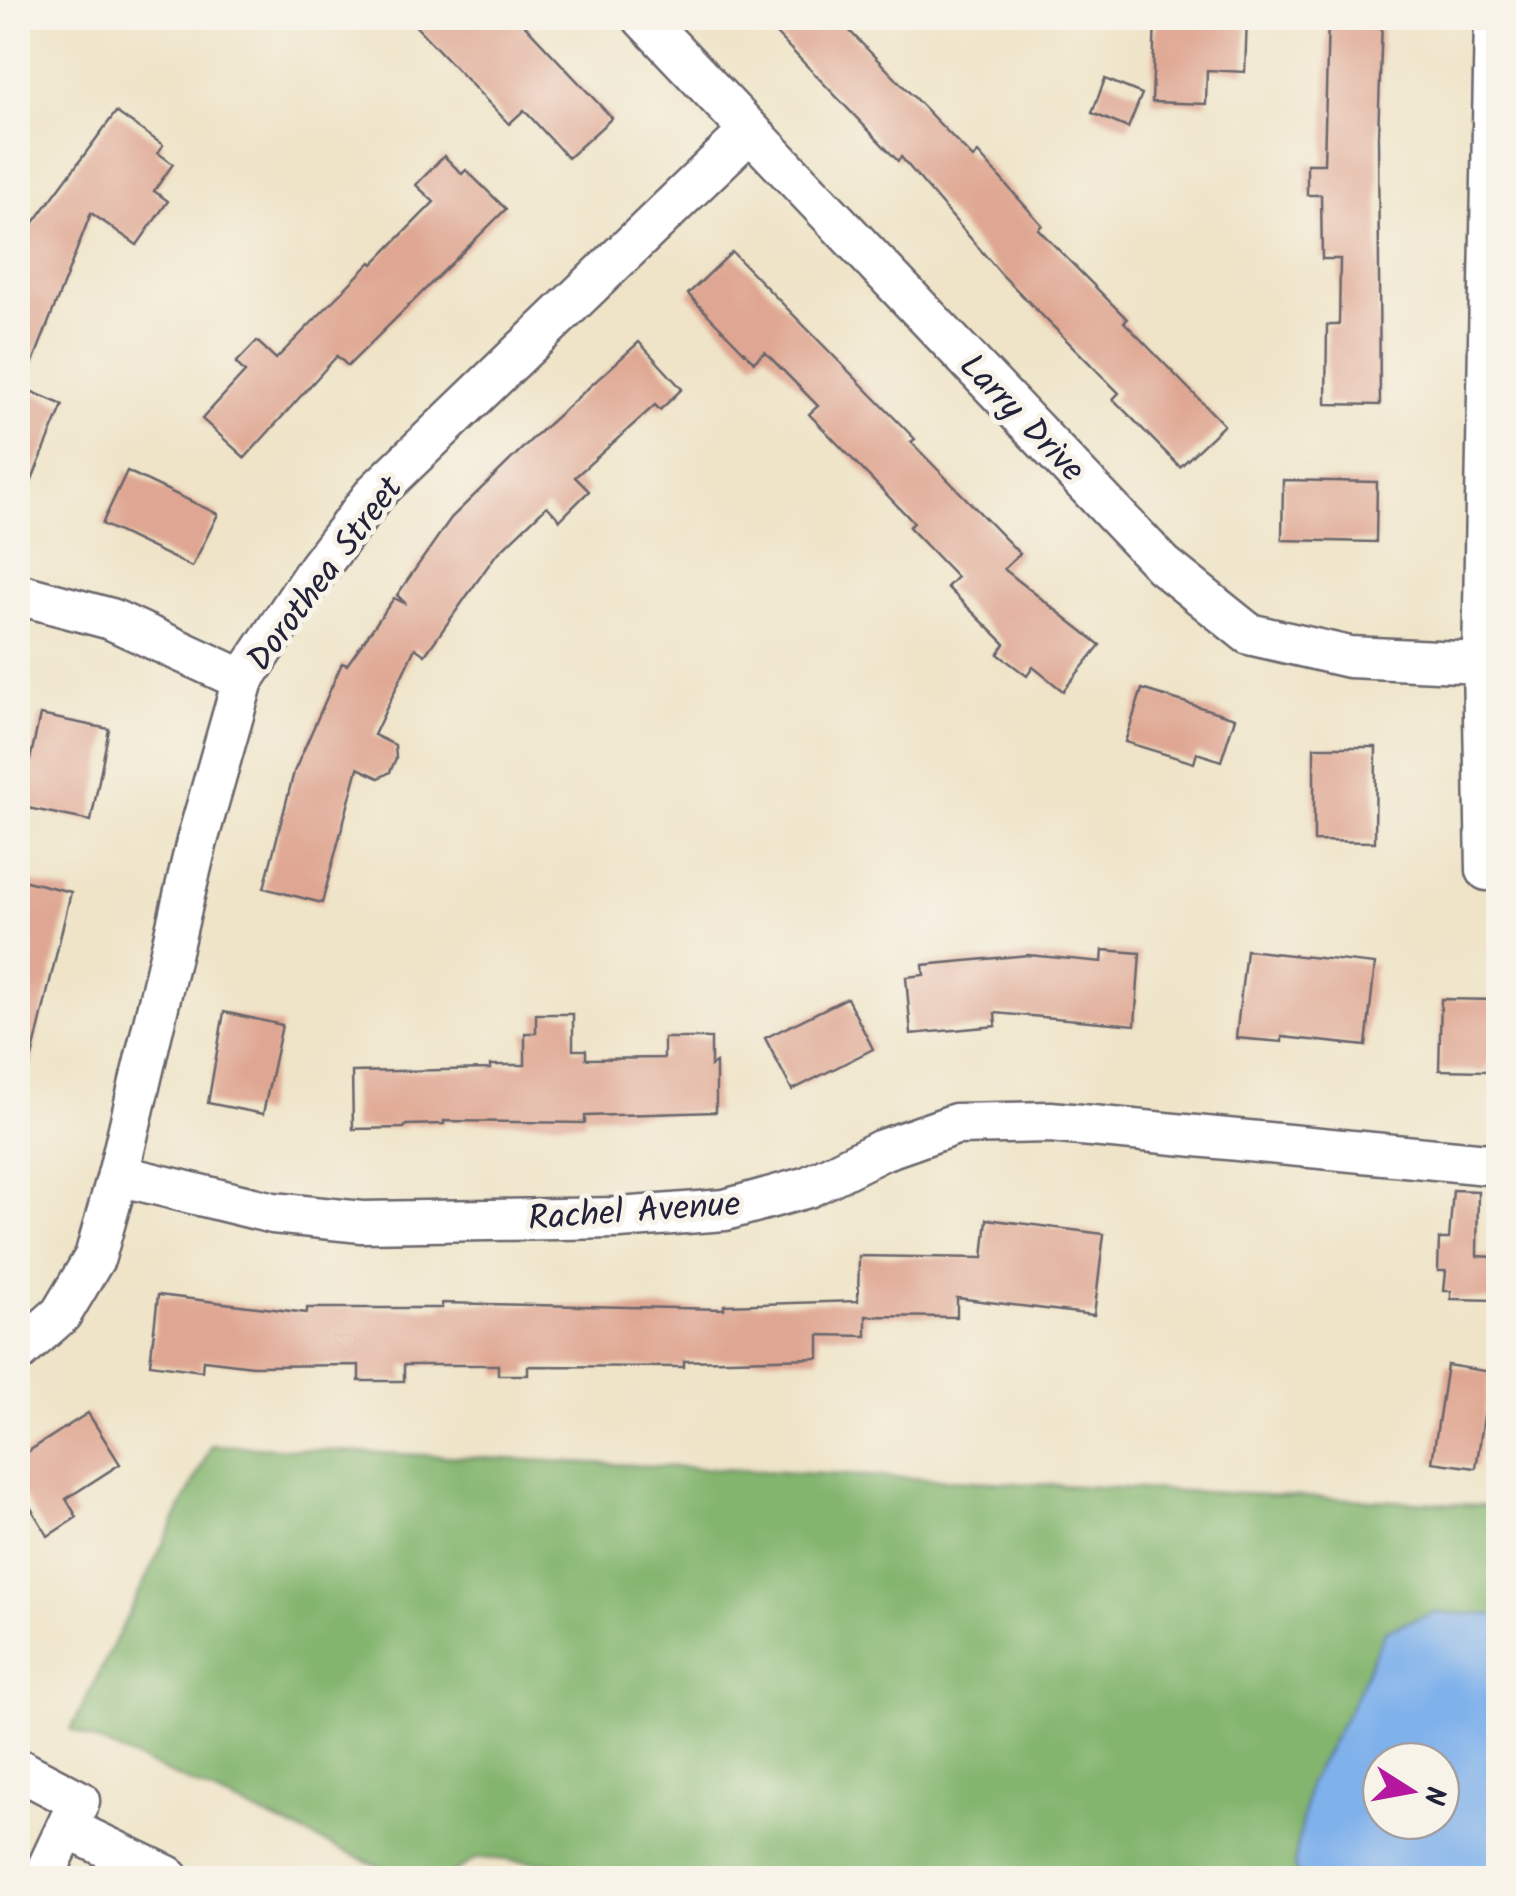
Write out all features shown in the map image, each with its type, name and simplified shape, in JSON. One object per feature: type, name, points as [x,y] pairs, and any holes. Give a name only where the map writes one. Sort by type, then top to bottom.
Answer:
[{"type":"street","name":"Larry Drive","points":[[642,18],[1163,566],[1249,634],[1349,657],[1483,664]]},
{"type":"street","points":[[1488,870],[1483,664],[1495,18]]},
{"type":"street","name":"Dorothea Street","points":[[18,1352],[60,1314],[95,1258],[170,946],[243,680],[318,568],[376,492],[749,132]]},
{"type":"street","points":[[18,594],[112,619],[243,680]]},
{"type":"street","name":"Rachel Avenue","points":[[118,1175],[273,1213],[362,1222],[619,1218],[725,1210],[808,1187],[882,1150],[956,1124],[1050,1122],[1498,1166]]},
{"type":"street","points":[[18,1769],[80,1801],[43,1878]]},
{"type":"street","points":[[67,1828],[166,1878]]},
{"type":"green space","points":[[212,1445],[1498,1506],[1498,1878],[598,1878],[550,1863],[477,1858],[445,1878],[405,1878],[71,1730]]},
{"type":"water","points":[[1433,1613],[1498,1615],[1498,1878],[1300,1878],[1294,1866],[1309,1783],[1352,1704],[1385,1631]]},
{"type":"building","points":[[408,18],[518,18],[612,118],[568,158],[524,110],[509,124]]},
{"type":"building","points":[[761,18],[837,18],[973,158],[978,153],[1042,225],[1038,229],[1224,425],[1180,467],[1113,399],[1119,393],[1002,275],[901,157],[898,161]]},
{"type":"building","points":[[1155,18],[1247,18],[1245,72],[1207,70],[1206,104],[1152,102]]},
{"type":"building","points":[[1328,18],[1382,19],[1378,137],[1380,405],[1326,404],[1327,325],[1339,325],[1340,259],[1322,259],[1321,195],[1307,195],[1307,164],[1324,164]]},
{"type":"building","points":[[1105,79],[1142,94],[1128,128],[1092,113]]},
{"type":"building","points":[[116,112],[163,145],[158,153],[173,164],[154,191],[168,201],[137,245],[91,213],[23,388],[63,405],[18,513],[18,244]]},
{"type":"building","points":[[444,156],[462,174],[466,170],[506,209],[348,366],[337,356],[245,458],[202,419],[245,372],[236,363],[257,341],[276,359],[373,264],[434,202],[416,185]]},
{"type":"building","points":[[732,252],[915,439],[911,442],[1020,554],[1004,569],[1100,645],[1063,691],[1033,667],[1027,676],[998,654],[1005,644],[947,587],[957,577],[909,527],[914,523],[809,414],[818,406],[765,352],[754,362],[688,294]]},
{"type":"building","points":[[639,342],[682,389],[660,410],[655,405],[575,477],[589,491],[560,520],[547,506],[495,556],[425,655],[415,648],[374,735],[395,745],[396,758],[390,772],[379,778],[358,768],[322,903],[264,888],[294,772],[342,663],[347,665],[394,598],[406,604],[397,595],[451,518]]},
{"type":"building","points":[[127,471],[218,514],[192,567],[102,524]]},
{"type":"building","points":[[1283,480],[1377,482],[1376,542],[1282,540]]},
{"type":"building","points":[[1142,689],[1235,718],[1221,761],[1197,753],[1194,763],[1125,742]]},
{"type":"building","points":[[40,715],[109,729],[91,821],[18,806],[24,759],[30,760]]},
{"type":"building","points":[[1314,747],[1376,747],[1375,842],[1314,841]]},
{"type":"building","points":[[18,879],[71,892],[30,1066],[18,1065]]},
{"type":"building","points":[[1103,950],[1140,953],[1135,1025],[995,1013],[996,1026],[911,1034],[906,977],[924,975],[923,965],[1028,955],[1102,962]]},
{"type":"building","points":[[1246,950],[1375,964],[1366,1046],[1282,1037],[1282,1042],[1236,1038]]},
{"type":"building","points":[[847,998],[873,1049],[792,1090],[765,1038]]},
{"type":"building","points":[[1441,999],[1498,1000],[1498,1065],[1487,1064],[1487,1071],[1439,1070]]},
{"type":"building","points":[[224,1012],[282,1025],[263,1114],[208,1103]]},
{"type":"building","points":[[536,1014],[573,1014],[573,1050],[586,1050],[586,1059],[664,1058],[664,1038],[711,1038],[711,1066],[716,1063],[716,1112],[585,1116],[585,1123],[444,1121],[404,1128],[353,1129],[352,1072],[525,1065],[525,1033],[536,1033]]},
{"type":"building","points":[[1453,1190],[1478,1191],[1477,1256],[1494,1257],[1493,1265],[1498,1266],[1498,1300],[1451,1299],[1451,1291],[1444,1291],[1446,1271],[1438,1271],[1439,1239],[1449,1239]]},
{"type":"building","points":[[987,1219],[1104,1234],[1094,1315],[957,1298],[957,1317],[866,1316],[866,1336],[819,1335],[819,1358],[684,1361],[684,1367],[528,1366],[528,1375],[498,1375],[498,1365],[404,1365],[404,1381],[359,1381],[359,1365],[253,1366],[203,1360],[202,1371],[150,1364],[158,1295],[307,1313],[307,1308],[442,1308],[442,1303],[724,1309],[724,1305],[858,1301],[859,1256],[983,1258]]},
{"type":"building","points":[[1447,1365],[1491,1372],[1476,1468],[1432,1462]]},
{"type":"building","points":[[88,1413],[120,1464],[66,1499],[77,1517],[48,1536],[18,1487],[18,1458]]}]
